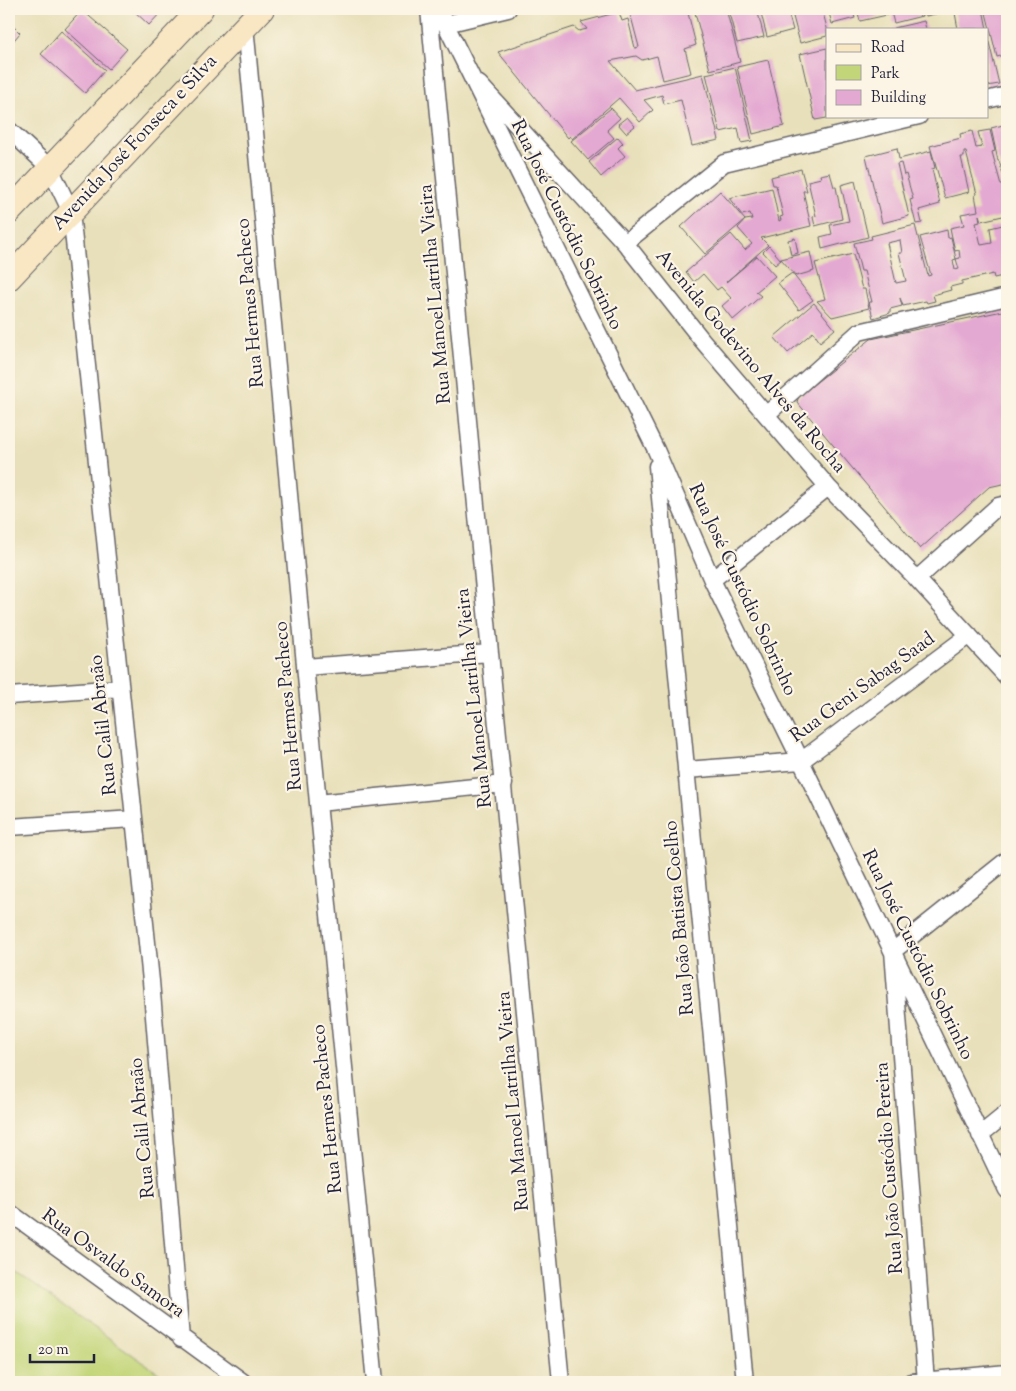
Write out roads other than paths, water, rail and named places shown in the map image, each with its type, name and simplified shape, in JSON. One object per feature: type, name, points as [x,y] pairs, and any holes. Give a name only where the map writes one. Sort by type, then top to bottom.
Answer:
[{"type":"main road","points":[[9,212],[201,9]]},
{"type":"main road","name":"Avenida José Fonseca e Silva","points":[[9,278],[262,9]]},
{"type":"street","name":"Rua Manoel Latrilha Vieira","points":[[429,9],[561,1382]]},
{"type":"street","name":"Rua José Custódio Sobrinho","points":[[438,9],[656,450],[712,580],[1007,1190]]},
{"type":"street","points":[[446,24],[508,9]]},
{"type":"street","name":"Rua Hermes Pacheco","points":[[246,26],[305,667],[375,1382]]},
{"type":"street","name":"Avenida Godevino Alves da Rocha","points":[[466,69],[625,244],[702,340],[828,487],[917,579],[1007,677]]},
{"type":"street","points":[[988,100],[1007,95]]},
{"type":"street","points":[[625,244],[724,163],[911,118]]},
{"type":"street","name":"Rua Calil Abraão","points":[[9,130],[50,168],[71,212],[151,980],[181,1338]]},
{"type":"street","points":[[766,415],[859,332],[1007,297]]},
{"type":"street","name":"Rua João Batista Coelho","points":[[656,450],[745,1382]]},
{"type":"street","points":[[712,580],[828,487]]},
{"type":"street","points":[[917,579],[998,506],[1007,504]]},
{"type":"street","name":"Rua Geni Sabag Saad","points":[[686,770],[801,761],[969,635]]},
{"type":"street","points":[[305,667],[490,653]]},
{"type":"street","points":[[9,696],[120,688]]},
{"type":"street","points":[[318,803],[504,784]]},
{"type":"street","points":[[9,827],[134,818]]},
{"type":"street","points":[[893,951],[1007,860]]},
{"type":"street","name":"Rua João Custódio Pereira","points":[[893,951],[921,1382]]},
{"type":"street","points":[[980,1135],[1007,1113]]},
{"type":"street","name":"Rua Osvaldo Samora","points":[[9,1212],[243,1382]]},
{"type":"street","points":[[921,1382],[1007,1373]]}]
